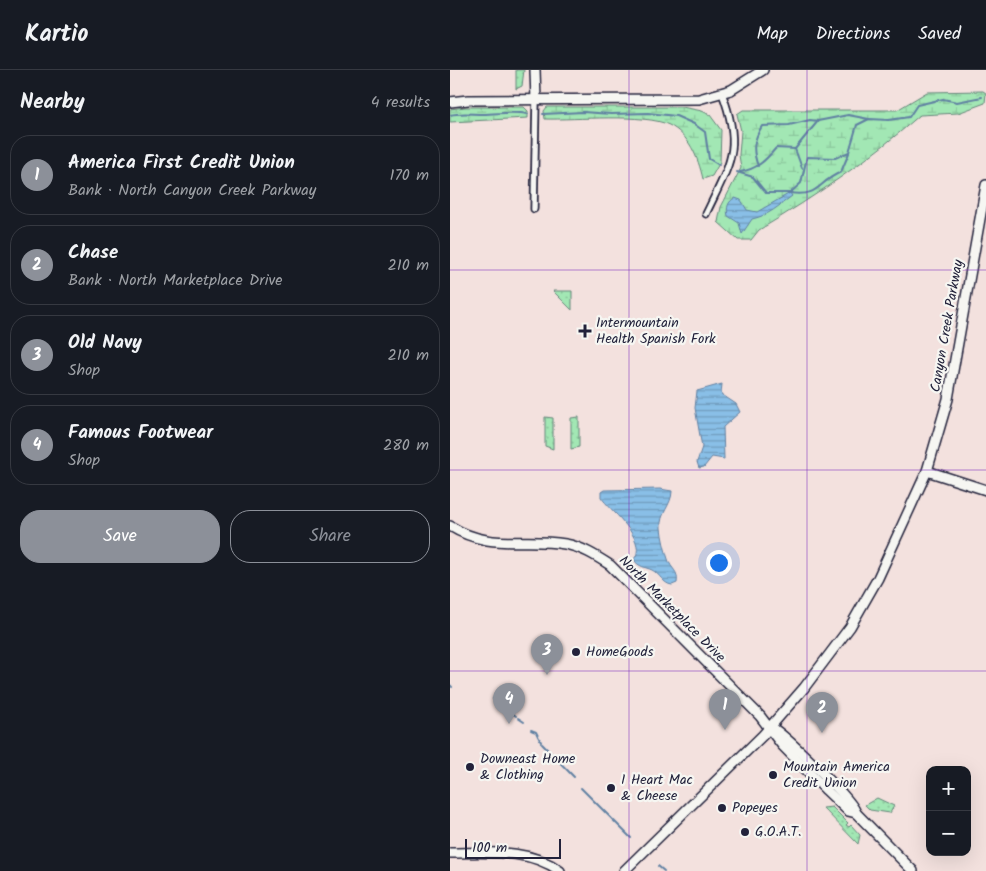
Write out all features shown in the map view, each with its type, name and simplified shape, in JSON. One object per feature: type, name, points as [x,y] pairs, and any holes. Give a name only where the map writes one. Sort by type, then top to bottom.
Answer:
[{"type":"street","points":[[534,209],[535,70]]},
{"type":"street","points":[[450,102],[468,100],[691,100],[722,93],[742,84],[763,70]]},
{"type":"street","points":[[706,214],[724,180],[732,150],[733,127],[722,93]]},
{"type":"street","name":"Canyon Creek Parkway","points":[[624,871],[770,727],[804,688],[850,627],[878,578],[927,471],[951,385],[986,185]]},
{"type":"street","points":[[927,471],[986,490]]},
{"type":"street","name":"North Marketplace Drive","points":[[450,526],[464,534],[484,540],[566,544],[597,557],[621,575],[770,727],[782,745],[826,790],[848,811],[856,813]]},
{"type":"street","name":"North Marketplace Drive","points":[[770,727],[785,736],[854,806],[856,813],[912,871]]},
{"type":"street","points":[[450,853],[525,856],[548,863],[560,871]]},
{"type":"green space","points":[[516,70],[524,70],[522,86],[516,89]]},
{"type":"green space","points":[[983,91],[986,93],[985,103],[958,113],[920,115],[882,147],[842,176],[759,230],[751,240],[738,240],[718,222],[721,207],[741,168],[739,155],[741,131],[737,114],[743,110],[897,110],[927,92]]},
{"type":"green space","points":[[465,107],[524,107],[528,111],[528,118],[450,122],[450,109]]},
{"type":"green space","points":[[547,107],[682,107],[702,111],[710,115],[721,130],[720,162],[712,176],[703,179],[692,148],[676,129],[669,125],[658,121],[627,118],[545,119],[544,111]]},
{"type":"green space","points":[[553,291],[572,291],[572,310]]},
{"type":"green space","points":[[545,417],[553,418],[553,449],[545,446]]},
{"type":"green space","points":[[579,417],[579,447],[571,449],[571,418]]},
{"type":"green space","points":[[877,798],[894,806],[890,813],[870,810],[865,805]]},
{"type":"green space","points":[[832,807],[848,823],[846,825],[849,827],[851,825],[860,835],[858,844],[823,808]]},
{"type":"water","points":[[790,193],[792,196],[774,210],[752,219],[742,234],[739,223],[728,216],[728,205],[735,198],[741,200],[747,210],[757,212]]},
{"type":"water","points":[[722,384],[721,394],[736,404],[740,412],[723,427],[724,459],[712,457],[704,467],[699,468],[697,462],[702,447],[695,408],[697,391]]},
{"type":"water","points":[[660,489],[672,491],[661,523],[662,536],[669,563],[677,575],[677,583],[672,585],[666,583],[655,572],[634,560],[637,555],[637,546],[630,530],[601,497],[601,492],[604,490]]},
{"type":"waterway","points":[[737,172],[753,177],[766,193],[790,193],[801,183],[807,157],[835,158],[849,152],[857,125],[869,119],[889,120],[909,117],[917,105],[943,99],[957,102],[982,97]]},
{"type":"waterway","points":[[543,114],[583,112],[611,114],[648,113],[676,116],[694,124],[705,132],[709,159],[719,165]]},
{"type":"waterway","points":[[450,115],[462,113],[528,114]]},
{"type":"waterway","points":[[740,172],[760,164],[776,148],[795,149],[818,121],[848,115],[869,119]]},
{"type":"waterway","points":[[758,166],[754,146],[762,126],[789,125],[810,120],[818,121]]},
{"type":"waterway","points":[[795,149],[802,168]]},
{"type":"waterway","points":[[790,193],[800,194],[813,191],[841,172],[849,153]]},
{"type":"waterway","points":[[497,698],[504,700],[508,710],[516,716]]},
{"type":"waterway","points":[[518,718],[524,722]]},
{"type":"waterway","points":[[531,730],[536,732],[541,742]]},
{"type":"waterway","points":[[542,744],[574,777]]},
{"type":"waterway","points":[[581,788],[631,838]]},
{"type":"waterway","points":[[658,866],[664,871]]},
{"type":"place","name":"Intermountain Health Spanish Fork","points":[[585,331]]},
{"type":"place","name":"HomeGoods","points":[[576,652]]},
{"type":"place","name":"Old Navy","points":[[547,675]]},
{"type":"place","name":"Famous Footwear","points":[[509,724]]},
{"type":"place","name":"America First Credit Union","points":[[725,730]]},
{"type":"place","name":"Chase","points":[[822,733]]},
{"type":"place","name":"Downeast Home & Clothing","points":[[470,767]]},
{"type":"place","name":"Mountain America Credit Union","points":[[773,775]]},
{"type":"place","name":"I Heart Mac & Cheese","points":[[611,788]]},
{"type":"place","name":"Popeyes","points":[[722,808]]},
{"type":"place","name":"G.O.A.T.","points":[[745,832]]}]
